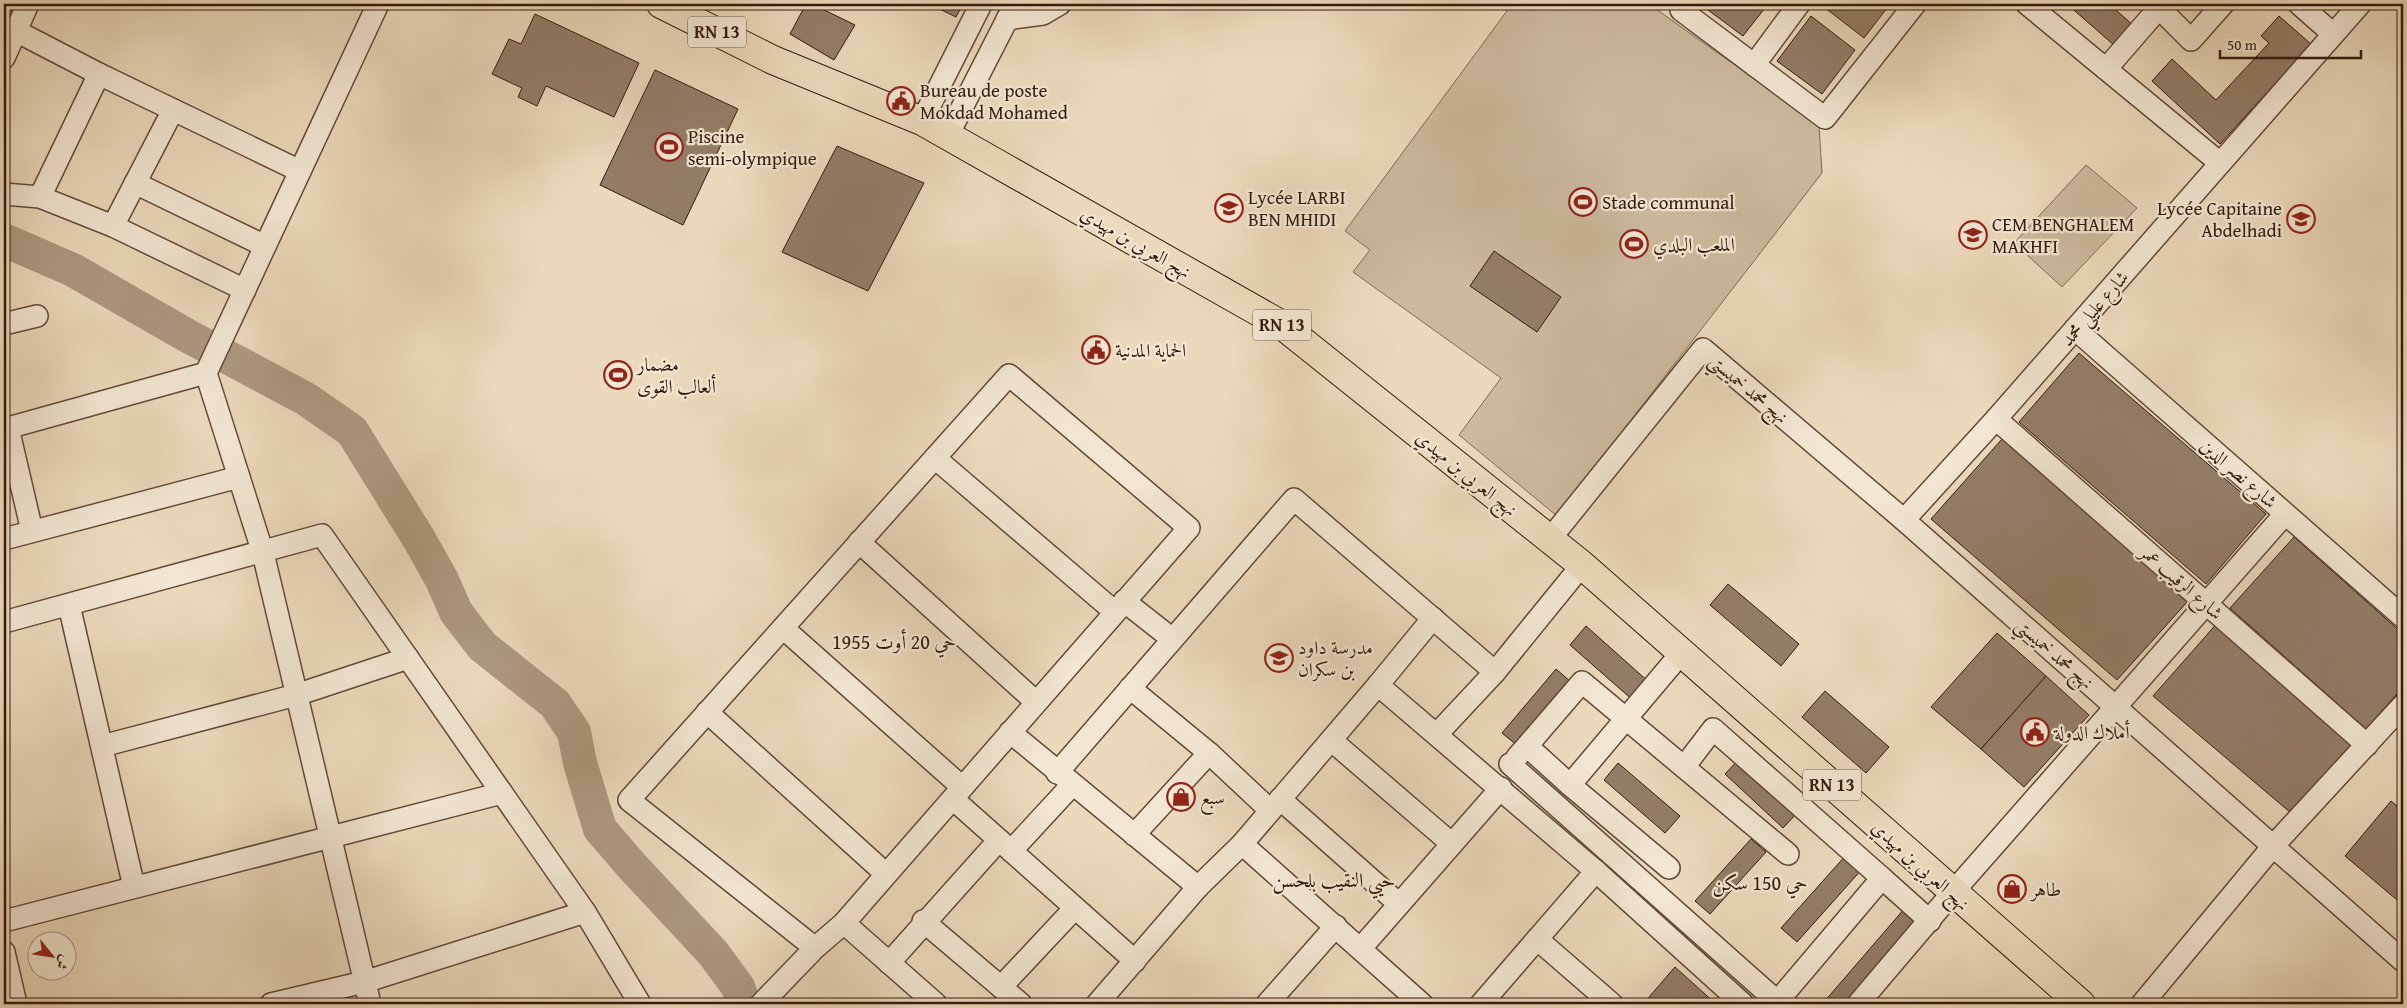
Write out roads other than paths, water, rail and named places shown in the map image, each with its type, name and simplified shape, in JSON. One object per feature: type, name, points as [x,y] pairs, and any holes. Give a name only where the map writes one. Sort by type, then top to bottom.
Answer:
[{"type":"main road","name":"نهج العربي بن مهيدي","points":[[660,4],[773,60],[922,121],[1282,325],[1582,565],[2081,1004]]},
{"type":"street","points":[[4,58],[28,4]]},
{"type":"street","points":[[370,1004],[263,553],[207,372],[378,4]]},
{"type":"street","points":[[922,121],[981,4]]},
{"type":"street","points":[[948,135],[1011,11],[1043,14],[1060,4]]},
{"type":"street","points":[[1685,4],[1681,10],[1825,118],[1915,4]]},
{"type":"street","points":[[1754,65],[1799,4]]},
{"type":"street","points":[[2027,4],[2220,164]]},
{"type":"street","points":[[2106,69],[2158,8],[2191,40],[2223,4]]},
{"type":"street","points":[[2299,4],[2333,34]]},
{"type":"street","name":"شارع عليلي محمد","points":[[1904,520],[1996,419],[2360,4]]},
{"type":"street","points":[[16,31],[99,74],[300,171]]},
{"type":"street","points":[[40,197],[99,74]]},
{"type":"street","points":[[113,226],[173,110]]},
{"type":"street","points":[[135,183],[265,246]]},
{"type":"street","points":[[4,194],[40,197],[113,226],[245,290]]},
{"type":"street","points":[[4,324],[37,316]]},
{"type":"street","name":"شارع نصر الدين","points":[[2075,329],[2403,617]]},
{"type":"street","name":"نهج محمد خميستي","points":[[1550,539],[1703,349],[1904,520],[2403,961]]},
{"type":"street","points":[[32,532],[6,429],[207,372]]},
{"type":"street","points":[[761,1004],[815,948],[844,922],[1189,528],[1009,375],[629,800],[815,948]]},
{"type":"street","name":"شارع الرقيب عمر","points":[[1996,419],[2367,745]]},
{"type":"street","points":[[935,458],[1119,606],[1171,638]]},
{"type":"street","points":[[4,539],[239,477]]},
{"type":"street","points":[[889,963],[924,922],[1005,846],[1064,779],[1130,688],[1171,638],[1294,499],[1494,672]]},
{"type":"street","points":[[1858,1004],[1930,921],[1952,892],[2285,514]]},
{"type":"street","points":[[4,622],[263,553],[322,535],[585,912],[640,1004]]},
{"type":"street","points":[[859,542],[1036,702]]},
{"type":"street","points":[[1437,734],[1494,672],[1582,565]]},
{"type":"street","points":[[69,604],[134,887]]},
{"type":"street","points":[[1097,1004],[1198,887],[1242,844],[1378,685],[1432,618]]},
{"type":"street","points":[[783,628],[957,793],[1005,846],[1135,961]]},
{"type":"street","points":[[1570,785],[1682,652]]},
{"type":"street","points":[[102,746],[296,695],[408,658]]},
{"type":"street","points":[[1361,948],[1452,844],[1510,764],[1528,746],[1582,682],[1788,854]]},
{"type":"street","points":[[1378,685],[1596,871],[1743,1004]]},
{"type":"street","points":[[1130,688],[1399,904]]},
{"type":"street","points":[[2142,1004],[2274,846],[2403,705]]},
{"type":"street","points":[[707,712],[886,874]]},
{"type":"street","points":[[1684,767],[1713,729],[1930,921]]},
{"type":"street","points":[[1010,732],[1064,779],[1198,887]]},
{"type":"street","points":[[1331,740],[1452,844]]},
{"type":"street","points":[[1528,746],[1570,785],[1669,868]]},
{"type":"street","points":[[1134,835],[1209,753]]},
{"type":"street","points":[[1510,764],[1778,1003],[1882,878]]},
{"type":"street","points":[[4,921],[502,793]]},
{"type":"street","points":[[1242,844],[1422,1004]]},
{"type":"street","points":[[1481,1004],[1596,871]]},
{"type":"street","points":[[1001,987],[1075,908]]},
{"type":"street","points":[[271,1004],[364,982],[585,912]]},
{"type":"street","points":[[844,922],[936,1004]]},
{"type":"street","points":[[924,922],[1021,1004]]},
{"type":"street","points":[[1267,1004],[1336,926]]},
{"type":"street","points":[[1537,939],[1612,1004]]},
{"type":"street","points":[[4,952],[16,1004]]},
{"type":"waterway","points":[[4,240],[73,270],[186,335],[306,399],[352,431],[419,539],[442,580],[456,612],[482,646],[555,704],[574,732],[580,763],[600,829],[713,953],[738,987],[744,1004]]},
{"type":"place","name":"Bureau de poste Mokdad Mohamed","points":[[901,101]]},
{"type":"place","name":"Piscine semi-olympique","points":[[669,147]]},
{"type":"place","name":"Stade communal","points":[[1583,202]]},
{"type":"place","name":"Lycée LARBI BEN MHIDI","points":[[1229,208]]},
{"type":"place","name":"Lycée Capitaine Abdelhadi","points":[[2301,219]]},
{"type":"place","name":"CEM BENGHALEM MAKHFI","points":[[1973,235]]},
{"type":"place","name":"الملعب البلدي","points":[[1634,244]]},
{"type":"place","name":"الحماية المدنية","points":[[1096,350]]},
{"type":"place","name":"مضمار ألعالب القوى","points":[[618,375]]},
{"type":"place","name":"مدرسة داود بن سكران","points":[[1279,658]]},
{"type":"place","name":"أملاك الدولة","points":[[2035,732]]},
{"type":"place","name":"سبع","points":[[1181,797]]},
{"type":"place","name":"طاهر","points":[[2012,889]]},
{"type":"district","name":"حي 20 أوت 1955","points":[[894,642]]},
{"type":"district","name":"حيي النقيب بلحسن","points":[[1334,880]]},
{"type":"district","name":"حي 150 سكن","points":[[1760,883]]}]
